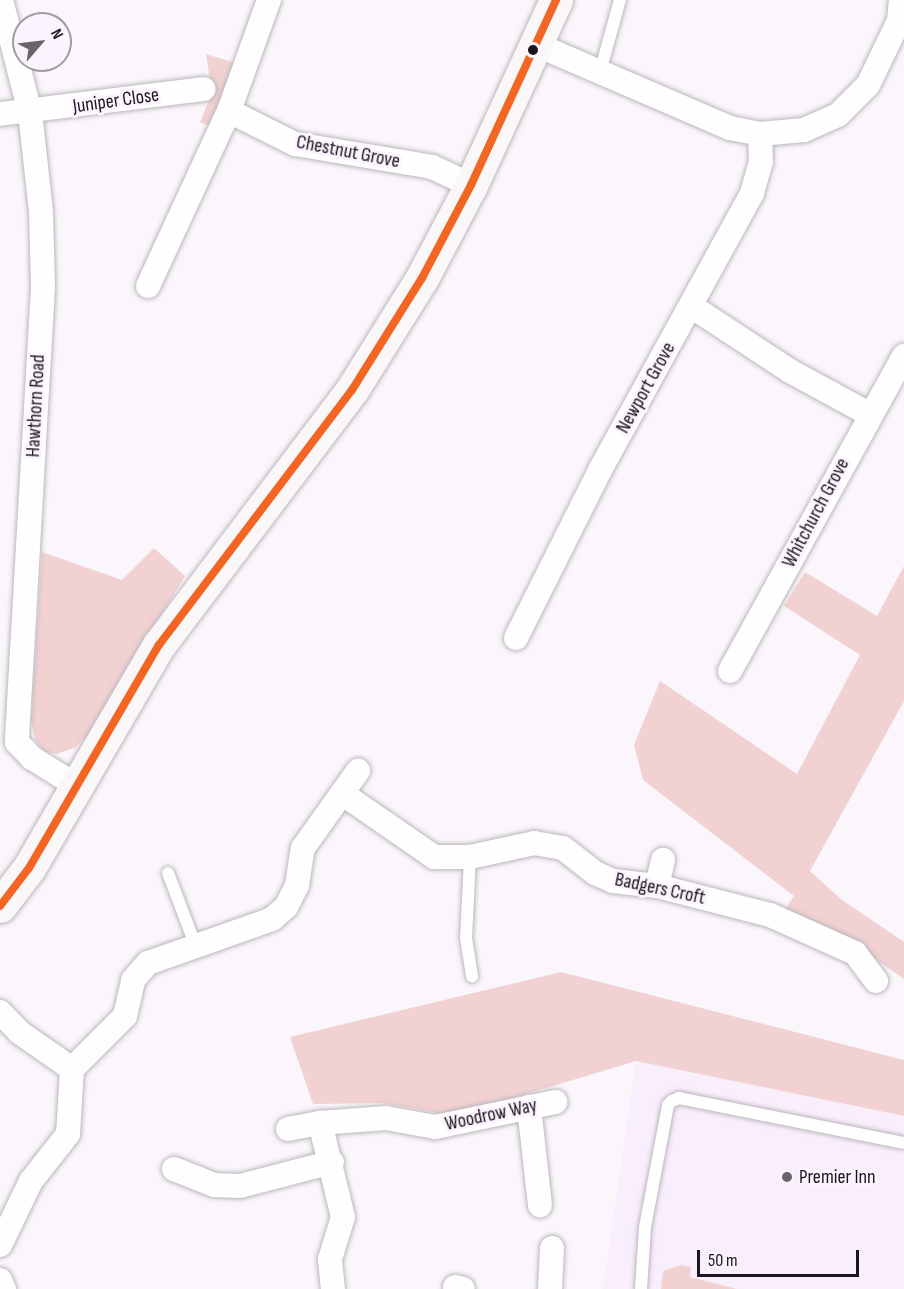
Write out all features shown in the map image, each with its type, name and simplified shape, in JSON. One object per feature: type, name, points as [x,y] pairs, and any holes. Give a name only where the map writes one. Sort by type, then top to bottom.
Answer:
[{"type":"street","name":"Hawthorn Road","points":[[1,0],[30,112],[41,210],[43,288],[17,742],[32,758],[77,786]]},
{"type":"street","points":[[148,286],[229,111],[270,0]]},
{"type":"street","points":[[0,906],[29,868],[159,645],[352,390],[422,278],[471,184],[556,0]]},
{"type":"street","points":[[535,44],[730,128],[760,134],[804,130],[838,115],[868,85],[883,59],[899,21],[902,0]]},
{"type":"street","name":"Juniper Close","points":[[0,114],[189,96]]},
{"type":"street","name":"Chestnut Grove","points":[[229,111],[295,144],[432,167],[471,184]]},
{"type":"street","name":"Newport Grove","points":[[516,638],[600,470],[752,193],[761,162],[760,134]]},
{"type":"street","points":[[691,306],[790,371],[869,414]]},
{"type":"street","name":"Whitchurch Grove","points":[[730,671],[869,414],[904,356]]},
{"type":"street","points":[[0,1245],[31,1181],[68,1134],[72,1069],[125,1016],[139,971],[155,959],[272,919],[286,907],[297,885],[303,848],[358,771]]},
{"type":"street","name":"Badgers Croft","points":[[343,794],[434,857],[470,856],[534,843],[563,848],[595,873],[614,881],[657,886],[770,915],[855,953],[876,981]]},
{"type":"street","points":[[657,886],[663,860]]},
{"type":"street","points":[[0,1012],[19,1032],[72,1069]]},
{"type":"street","name":"Woodrow Way","points":[[288,1129],[386,1118],[435,1127],[555,1102]]},
{"type":"street","points":[[529,1107],[540,1205]]},
{"type":"street","points":[[320,1124],[332,1162],[343,1217],[330,1258],[333,1289]]},
{"type":"street","points":[[174,1169],[214,1185],[240,1186],[332,1162]]},
{"type":"street","points":[[550,1289],[552,1248]]},
{"type":"street","points":[[0,1280],[4,1289]]},
{"type":"lane","points":[[600,72],[620,0]]},
{"type":"lane","points":[[470,856],[466,938],[472,976]]},
{"type":"lane","points":[[168,873],[195,944]]},
{"type":"lane","points":[[641,1289],[645,1227],[668,1105],[672,1101],[679,1098],[904,1143]]},
{"type":"shaded area","points":[[206,54],[235,63],[214,128],[200,122],[212,93]]},
{"type":"shaded area","points":[[154,548],[185,576],[92,731],[76,747],[57,754],[44,751],[35,739],[31,720],[42,552],[122,580]]},
{"type":"shaded area","points":[[904,566],[904,701],[810,871],[842,900],[904,942],[904,979],[859,948],[782,914],[794,896],[643,780],[634,745],[660,681],[797,774],[860,655],[784,606],[805,572],[877,616]]},
{"type":"shaded area","points":[[561,972],[904,1060],[904,1116],[636,1061],[463,1113],[438,1113],[383,1103],[313,1104],[290,1037]]},
{"type":"shaded area","points":[[636,1061],[904,1116],[904,1289],[737,1289],[690,1277],[681,1265],[663,1271],[661,1289],[603,1289]]},
{"type":"shaded area","points":[[681,1265],[691,1267],[690,1277],[737,1289],[661,1289],[663,1271]]},
{"type":"transit line","points":[[0,906],[29,868],[159,645],[352,390],[422,278],[471,185],[556,0]]},
{"type":"place","name":"Premier Inn","points":[[787,1177]]}]
